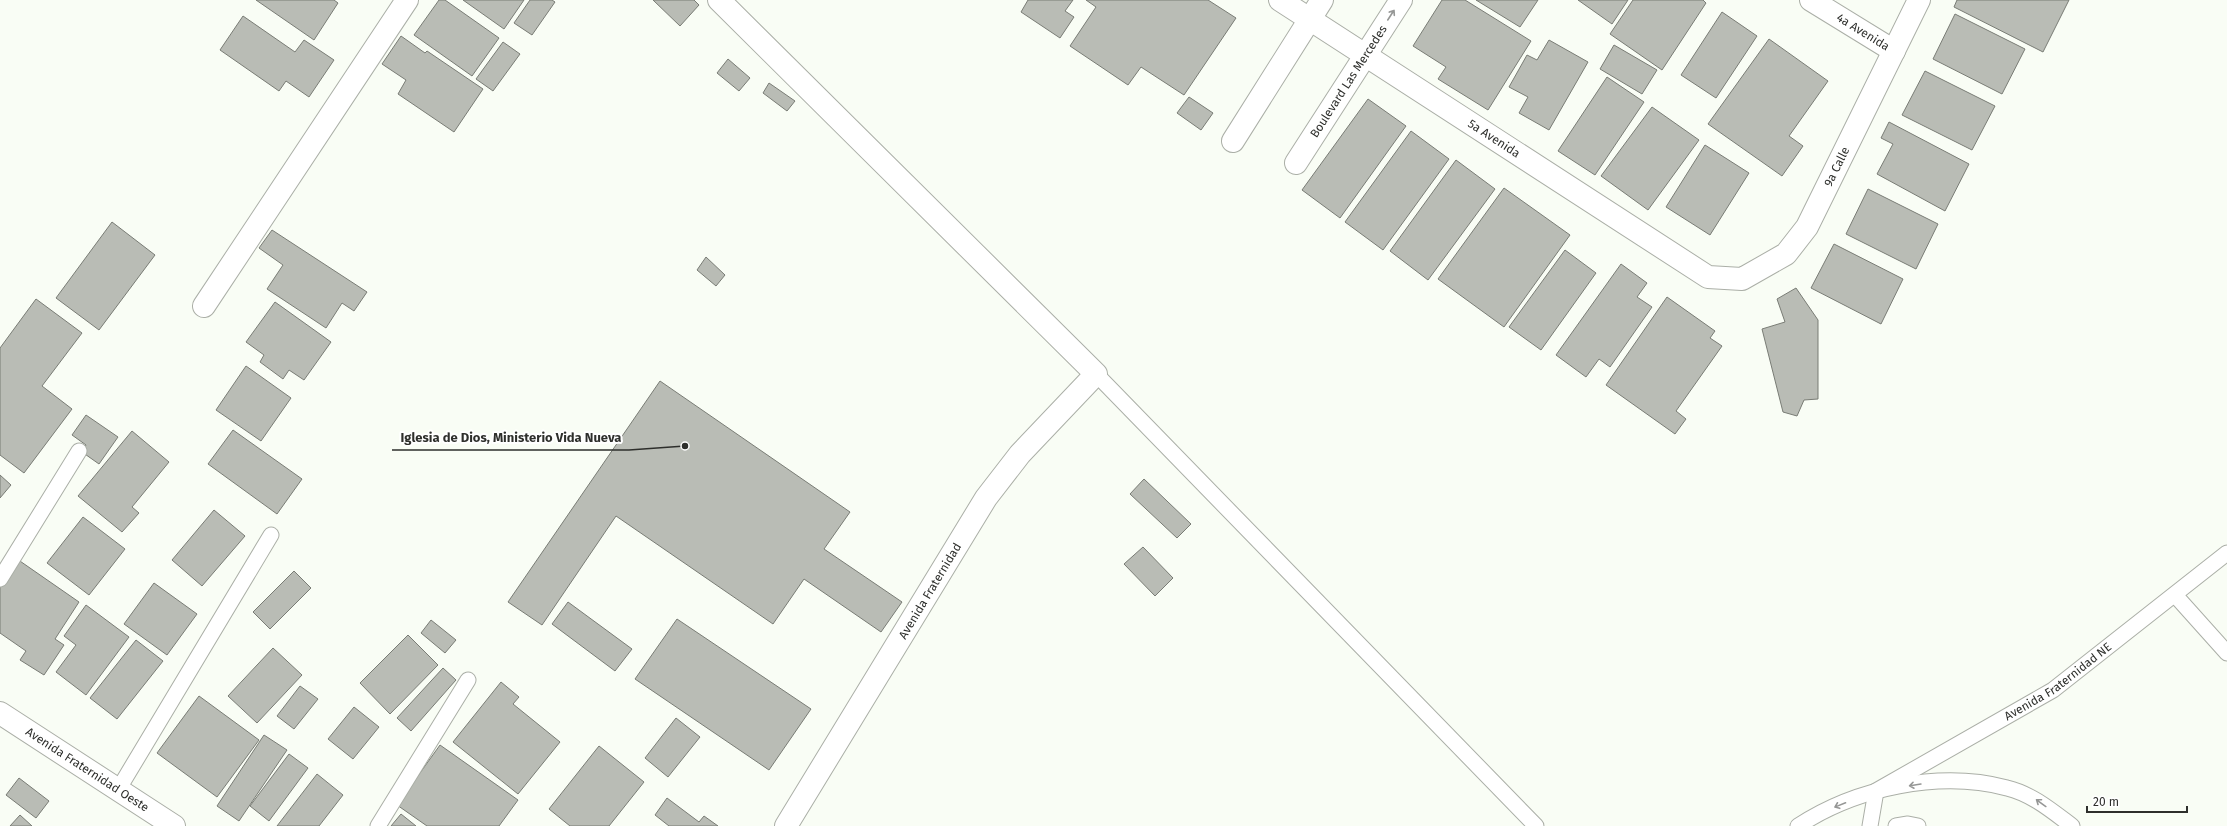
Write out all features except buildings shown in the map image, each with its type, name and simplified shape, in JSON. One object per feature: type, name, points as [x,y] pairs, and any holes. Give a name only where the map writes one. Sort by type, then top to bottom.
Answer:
[{"type":"street","points":[[204,306],[407,0]]},
{"type":"street","points":[[719,0],[1096,374]]},
{"type":"street","name":"5a Avenida","points":[[1280,0],[1366,54],[1708,278]]},
{"type":"street","points":[[1233,141],[1322,0]]},
{"type":"street","name":"Boulevard Las Mercedes","points":[[1296,163],[1401,0]]},
{"type":"street","name":"4a Avenida","points":[[1811,0],[1894,51]]},
{"type":"street","name":"9a Calle","points":[[1708,278],[1742,279],[1786,254],[1807,227],[1919,0]]},
{"type":"street","name":"Avenida Fraternidad","points":[[786,826],[986,498],[1020,454],[1096,374]]},
{"type":"street","name":"Avenida Fraternidad Oeste","points":[[2,718],[174,826]]},
{"type":"lane","points":[[1096,374],[1536,826]]},
{"type":"lane","points":[[0,579],[80,451]]},
{"type":"lane","points":[[118,790],[271,535]]},
{"type":"lane","name":"Avenida Fraternidad NE","points":[[1798,826],[1815,815],[1876,791],[2053,690],[2227,553]]},
{"type":"lane","points":[[2175,594],[2227,653]]},
{"type":"lane","points":[[378,826],[468,680]]},
{"type":"lane","points":[[1870,826],[1876,791],[1938,781],[1980,783],[2008,788],[2035,799],[2072,826]]},
{"type":"lane","points":[[1896,826],[1908,824],[1918,826]]},
{"type":"place","name":"Iglesia de Dios, Ministerio Vida Nueva","points":[[685,446]]}]
